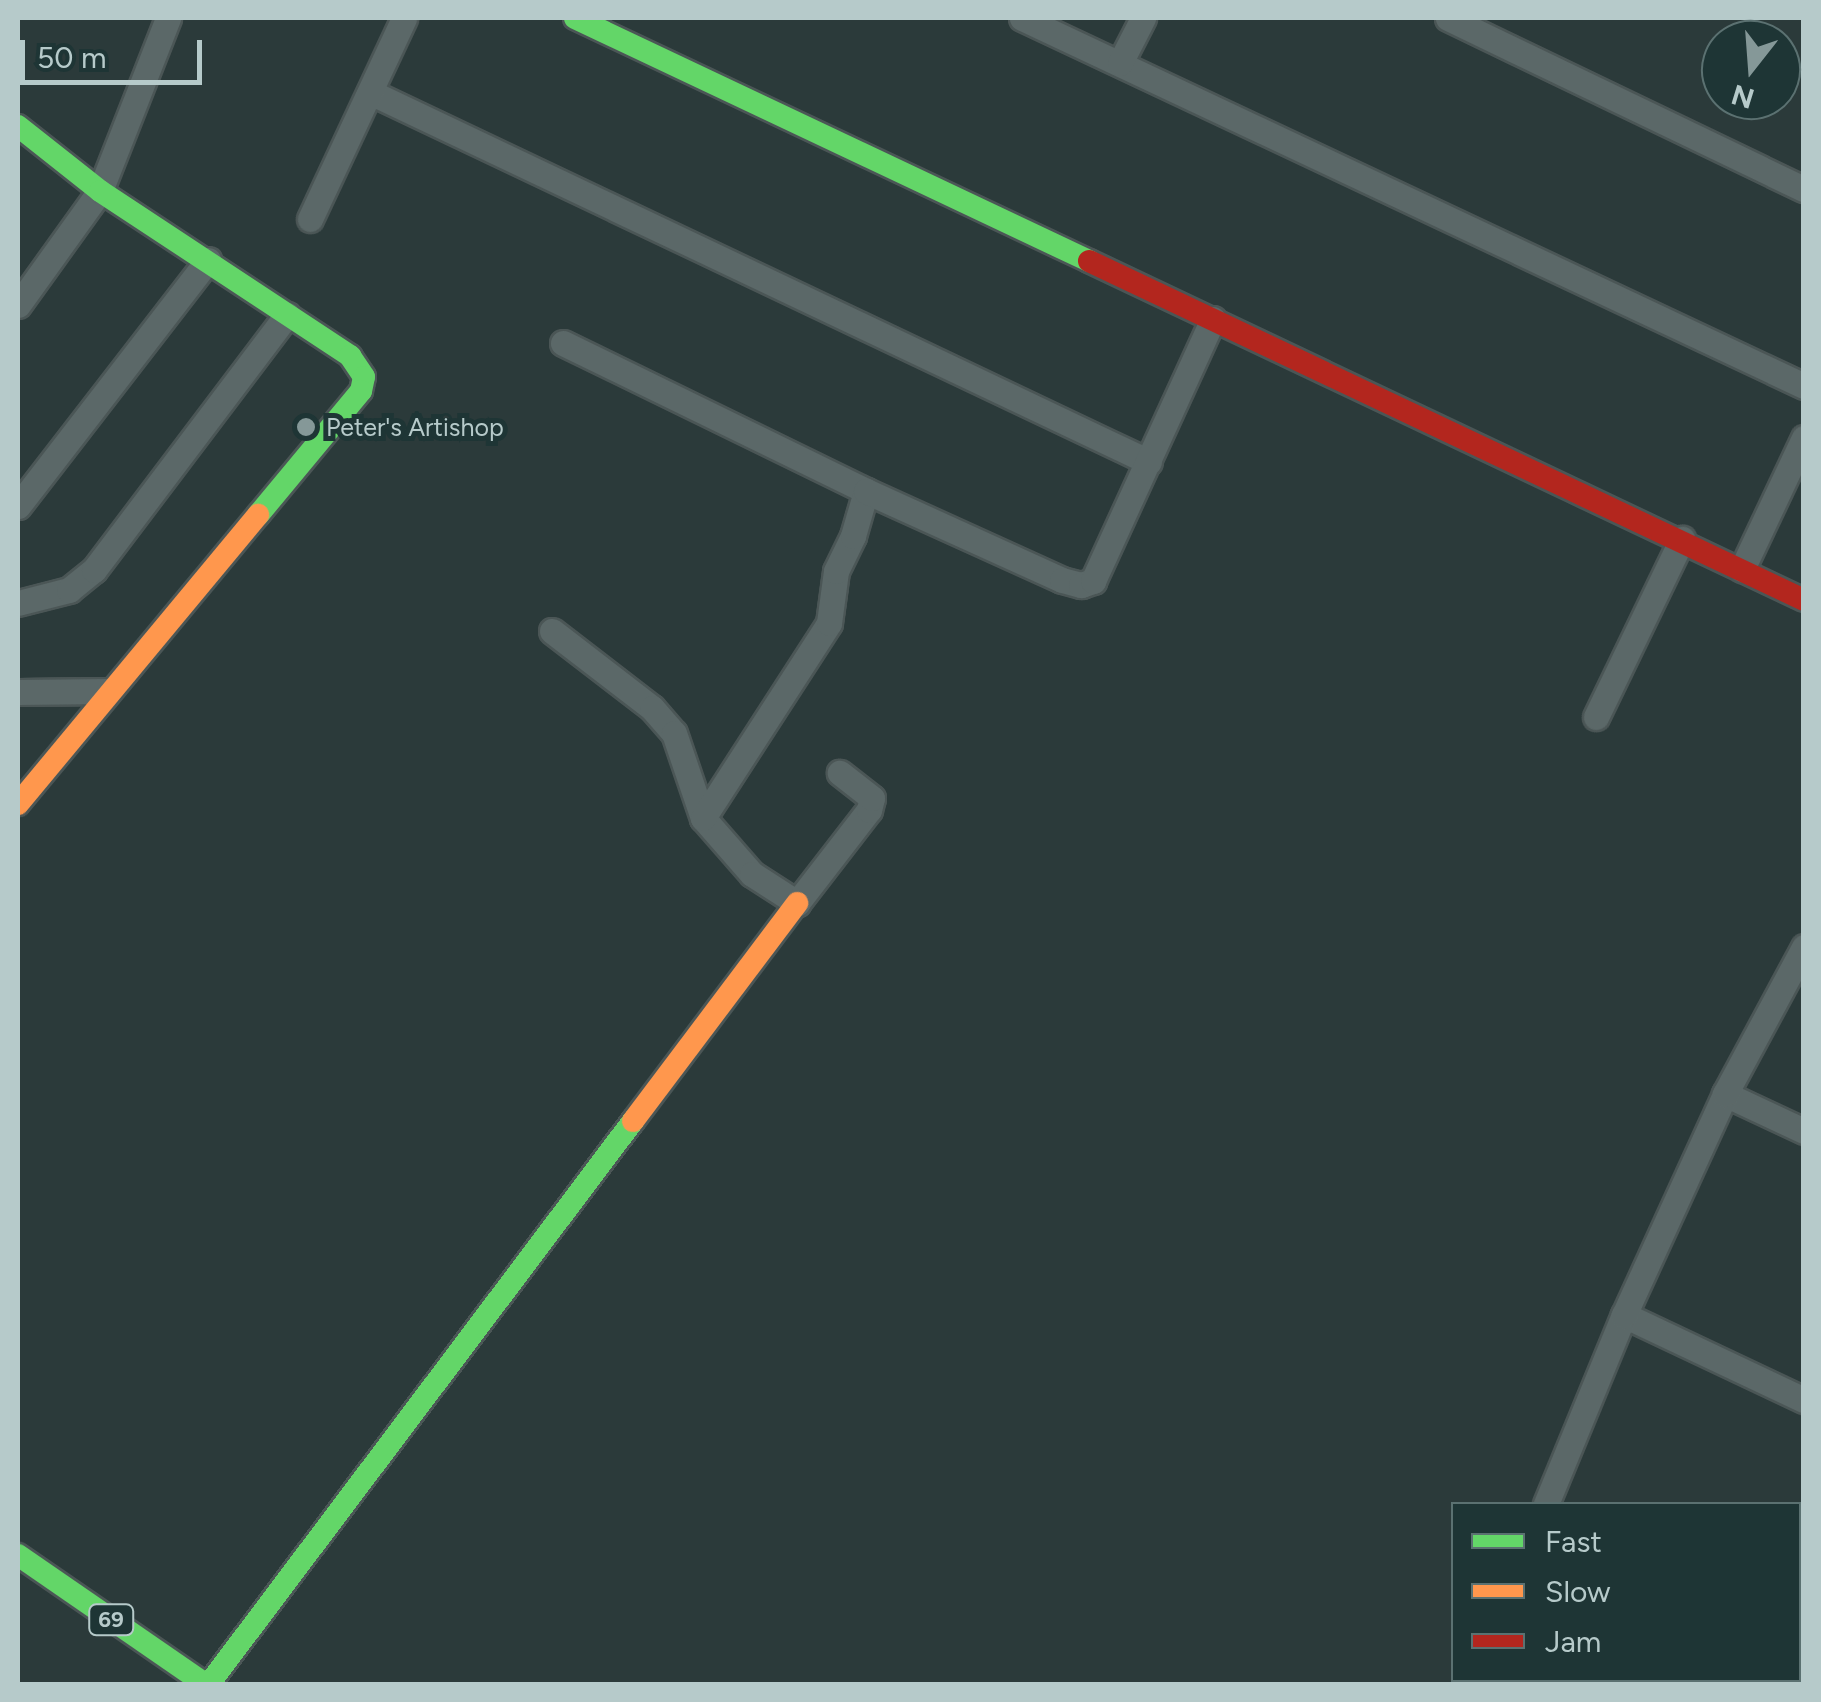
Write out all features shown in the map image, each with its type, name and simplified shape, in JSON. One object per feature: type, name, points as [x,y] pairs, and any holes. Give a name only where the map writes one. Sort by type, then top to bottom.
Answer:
[{"type":"street","points":[[18,305],[100,190],[168,18]]},
{"type":"street","points":[[310,219],[404,18]]},
{"type":"street","points":[[575,18],[1804,600]]},
{"type":"street","points":[[1022,18],[1804,386]]},
{"type":"street","points":[[1120,63],[1143,18]]},
{"type":"street","points":[[1448,18],[1804,188]]},
{"type":"street","points":[[372,93],[1149,462]]},
{"type":"street","points":[[18,126],[100,190],[359,363],[364,377],[361,391],[107,691],[18,804]]},
{"type":"street","points":[[18,506],[208,260]]},
{"type":"street","points":[[18,603],[68,590],[94,570],[287,314]]},
{"type":"street","points":[[564,343],[866,491],[1081,585],[1097,577],[1212,320]]},
{"type":"street","points":[[1742,569],[1804,438]]},
{"type":"street","points":[[703,818],[829,623],[836,571],[853,536],[866,491]]},
{"type":"street","points":[[1596,717],[1682,540]]},
{"type":"street","points":[[552,631],[664,721],[674,733],[703,818],[752,874],[796,903]]},
{"type":"street","points":[[18,692],[107,691]]},
{"type":"street","points":[[207,1684],[869,810],[872,798],[840,773]]},
{"type":"street","points":[[1547,1502],[1624,1316],[1725,1094],[1804,947]]},
{"type":"street","points":[[1725,1094],[1804,1131]]},
{"type":"street","points":[[1624,1316],[1804,1400]]},
{"type":"street","name":"69","points":[[18,1555],[207,1684]]},
{"type":"traffic: fast","points":[[575,18],[1089,261]]},
{"type":"traffic: fast","points":[[18,126],[100,191],[350,356],[364,377],[361,391],[258,515]]},
{"type":"traffic: fast","points":[[209,1684],[633,1121]]},
{"type":"traffic: fast","points":[[18,1555],[205,1684]]},
{"type":"traffic: slow","points":[[18,804],[258,515]]},
{"type":"traffic: slow","points":[[633,1121],[797,903]]},
{"type":"traffic: jam","points":[[1089,261],[1804,600]]},
{"type":"place","name":"Peter's Artishop","points":[[306,427]]}]
